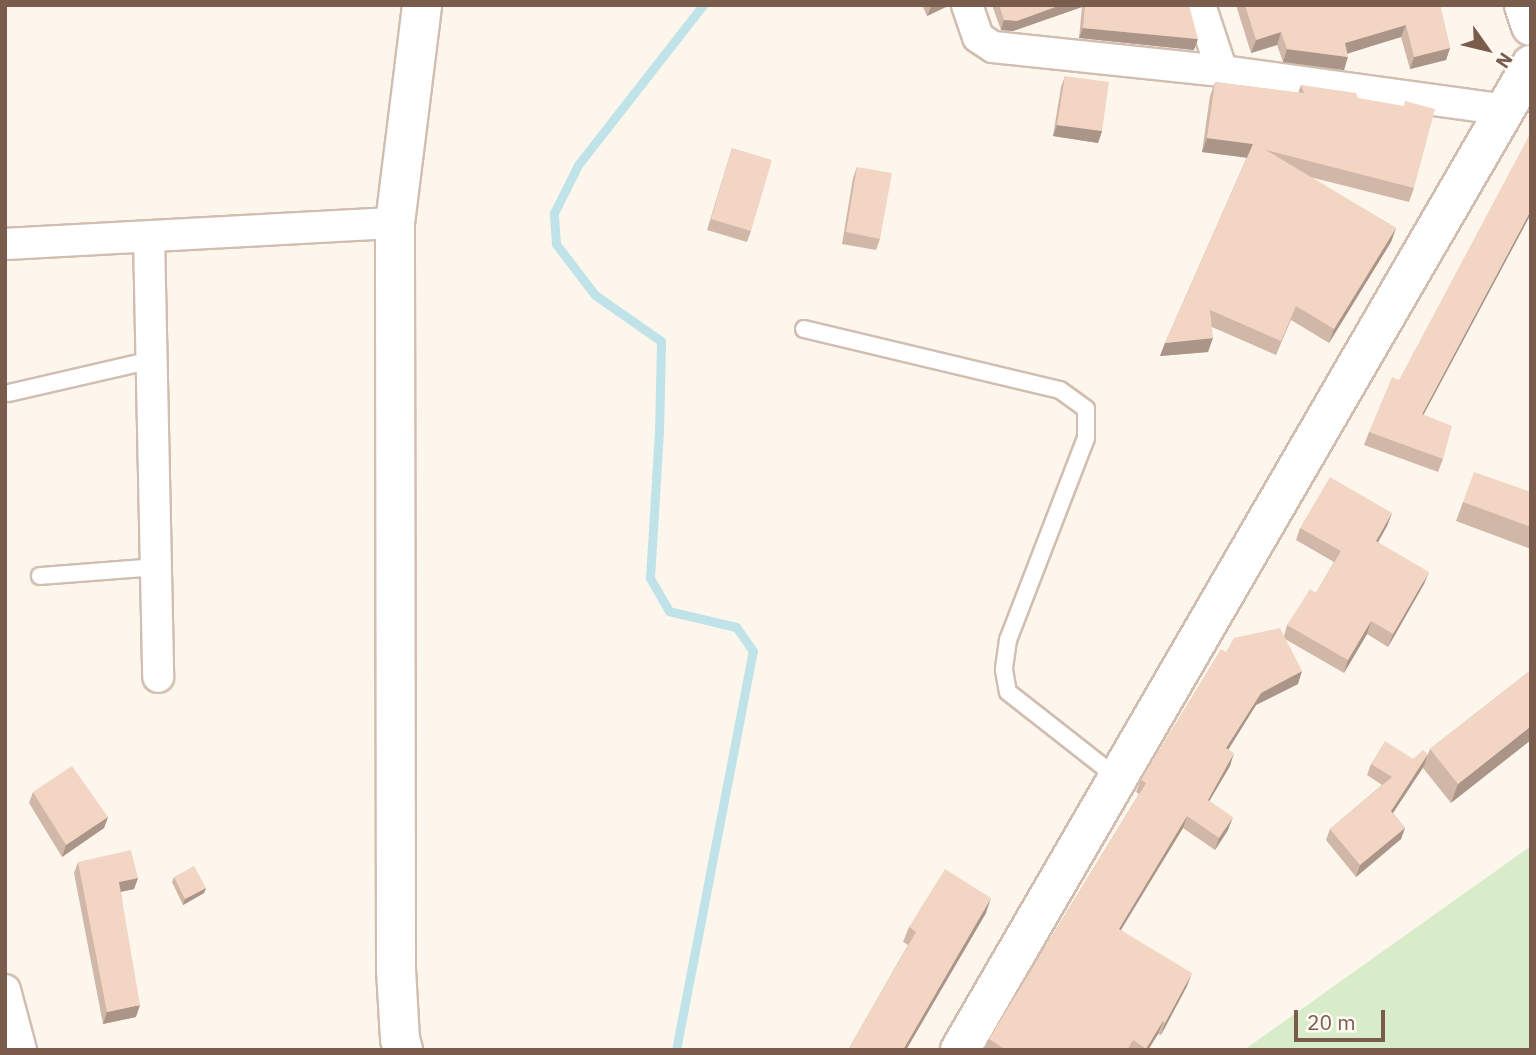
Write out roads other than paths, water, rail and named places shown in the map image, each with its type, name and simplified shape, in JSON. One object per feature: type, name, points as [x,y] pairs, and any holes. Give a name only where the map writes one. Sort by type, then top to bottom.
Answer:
[{"type":"main road","points":[[403,1050],[396,968],[395,223],[422,5]]},
{"type":"main road","points":[[1524,5],[1531,26]]},
{"type":"main road","points":[[960,1050],[1531,65]]},
{"type":"street","points":[[967,5],[978,37],[993,47],[1222,71],[1505,110]]},
{"type":"street","points":[[1200,5],[1222,71]]},
{"type":"street","points":[[5,244],[395,223]]},
{"type":"street","points":[[149,237],[158,677]]},
{"type":"street","points":[[5,990],[21,1050]]},
{"type":"lane","points":[[804,329],[1060,390],[1086,409],[1086,438],[1008,640],[1004,670],[1008,692],[1118,779]]},
{"type":"lane","points":[[9,393],[152,360]]},
{"type":"lane","points":[[40,576],[156,567]]},
{"type":"waterway","points":[[676,1050],[753,651],[736,627],[669,611],[650,578],[659,431],[661,341],[595,295],[556,244],[554,213],[578,165],[703,5]]}]
